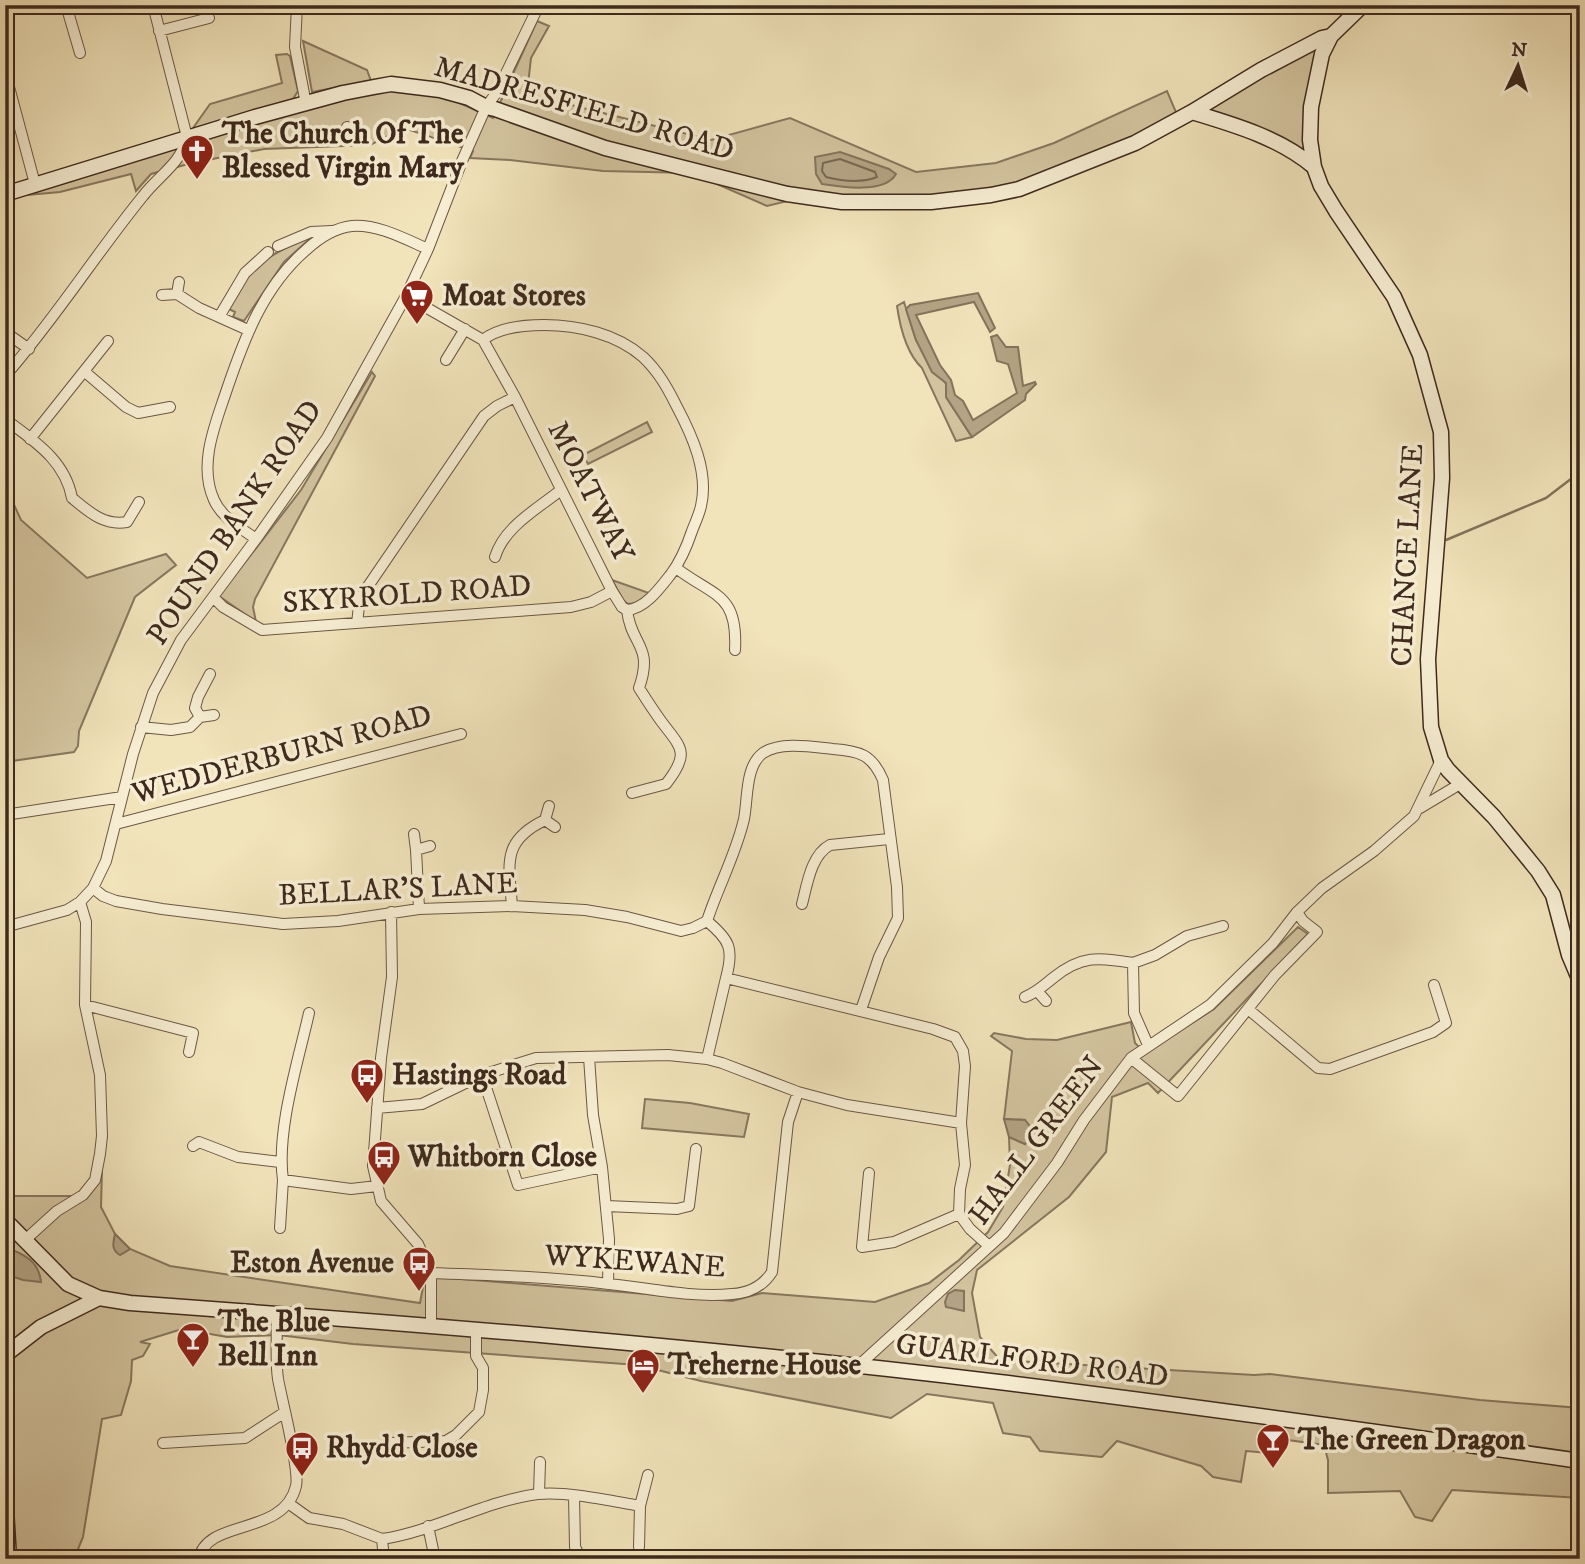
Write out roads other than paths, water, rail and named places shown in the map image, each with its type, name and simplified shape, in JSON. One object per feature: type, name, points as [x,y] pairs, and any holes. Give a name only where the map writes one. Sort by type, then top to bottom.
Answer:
[{"type":"street","points":[[66,5],[79,53]]},
{"type":"street","points":[[5,376],[29,349],[143,195],[182,155],[187,137],[153,5]]},
{"type":"street","points":[[298,5],[295,47],[306,104]]},
{"type":"street","name":"POUND BANK ROAD","points":[[5,927],[67,910],[80,902],[93,888],[106,861],[141,727],[153,693],[181,640],[318,455],[407,296],[485,107],[497,92],[539,5]]},
{"type":"street","name":"MADRESFIELD ROAD","points":[[5,194],[187,137],[343,93],[391,84],[440,90],[469,98],[485,107],[495,108],[605,148],[787,194],[842,202],[931,202],[991,195],[1019,189],[1135,143],[1192,113],[1261,69],[1331,36],[1363,5]]},
{"type":"street","points":[[159,31],[209,18]]},
{"type":"street","name":"CHANCE LANE","points":[[1331,36],[1322,54],[1311,107],[1310,140],[1314,167],[1321,186],[1336,211],[1394,297],[1420,355],[1441,432],[1442,478],[1427,659],[1431,727],[1441,760],[1460,785],[1494,817],[1538,871],[1553,895],[1569,955],[1580,981]]},
{"type":"street","points":[[5,72],[34,184]]},
{"type":"street","points":[[1192,113],[1243,128],[1282,145],[1314,167]]},
{"type":"street","points":[[348,127],[348,139]]},
{"type":"street","points":[[278,246],[311,232],[353,226],[378,229],[428,248]]},
{"type":"street","points":[[256,539],[228,519],[214,500],[207,472],[208,452],[248,330],[263,300],[288,265],[315,241],[332,231]]},
{"type":"street","points":[[219,317],[245,273],[268,252]]},
{"type":"street","points":[[177,294],[179,282]]},
{"type":"street","points":[[162,295],[177,294],[248,330]]},
{"type":"street","points":[[407,296],[483,340],[515,327],[534,325],[582,328],[617,340],[642,356],[660,375],[691,435],[701,470],[702,505],[676,568],[660,588],[640,606],[627,610]]},
{"type":"street","points":[[446,360],[465,329]]},
{"type":"street","points":[[5,332],[29,349]]},
{"type":"street","name":"MOATWAY","points":[[483,340],[612,591],[627,610],[645,657],[639,688],[681,749],[678,766],[666,784],[632,793]]},
{"type":"street","points":[[30,439],[108,341]]},
{"type":"street","points":[[85,372],[138,413],[170,407]]},
{"type":"street","points":[[357,623],[360,597],[484,416],[497,405],[514,397]]},
{"type":"street","points":[[5,419],[55,459],[69,484],[72,498],[91,514],[114,524],[127,522],[139,502]]},
{"type":"street","points":[[495,557],[499,545],[509,533],[561,490]]},
{"type":"street","points":[[676,568],[718,596],[728,606],[735,620],[735,650]]},
{"type":"street","name":"SKYRROLD ROAD","points":[[213,597],[223,607],[261,630],[571,607],[591,602],[612,591]]},
{"type":"street","points":[[200,717],[195,708],[211,674]]},
{"type":"street","points":[[141,727],[171,730],[190,727],[200,717],[214,715]]},
{"type":"street","name":"WEDDERBURN ROAD","points":[[116,824],[461,734]]},
{"type":"street","points":[[707,1059],[731,959],[731,949],[717,930],[706,921],[744,819],[753,768],[764,753],[772,749],[825,748],[855,751],[867,756],[877,766],[883,780],[897,887],[898,918],[879,957],[861,1010]]},
{"type":"street","name":"HALL GREEN","points":[[857,1367],[1015,1219],[1131,1058],[1210,1005],[1273,943],[1297,912],[1322,888],[1400,830],[1419,808],[1441,760]]},
{"type":"street","name":"HALL GREEN","points":[[1419,808],[1460,785]]},
{"type":"street","points":[[5,815],[122,797]]},
{"type":"street","points":[[545,820],[549,806]]},
{"type":"street","points":[[545,820],[555,827]]},
{"type":"street","points":[[512,906],[509,860],[516,841],[527,828],[545,820]]},
{"type":"street","points":[[414,834],[419,909]]},
{"type":"street","points":[[802,904],[821,850],[830,845],[889,839]]},
{"type":"street","points":[[416,850],[430,846]]},
{"type":"street","name":"BELLAR'S LANE","points":[[93,888],[116,901],[283,924],[338,921],[419,909],[512,906],[585,910],[627,917],[681,931],[706,921]]},
{"type":"street","points":[[25,1240],[57,1211],[83,1195],[95,1180],[102,1136],[100,1075],[85,1005],[86,922],[80,902]]},
{"type":"street","points":[[391,912],[392,977],[381,1058],[373,1166],[381,1201],[418,1244],[431,1273],[431,1327]]},
{"type":"street","name":"HALL GREEN","points":[[1131,1058],[1178,1096],[1275,975],[1317,932],[1303,921],[1297,912]]},
{"type":"street","points":[[1025,998],[1038,992],[1058,974],[1079,961],[1103,958],[1133,963],[1155,955],[1187,936],[1223,926]]},
{"type":"street","points":[[1133,963],[1133,1013],[1149,1045]]},
{"type":"street","points":[[726,978],[861,1010],[956,1037],[963,1051],[965,1066],[961,1123],[965,1165],[959,1214],[970,1229],[989,1246]]},
{"type":"street","points":[[1248,1009],[1318,1068],[1330,1069],[1433,1032],[1446,1023],[1434,985]]},
{"type":"street","points":[[1038,992],[1046,1001]]},
{"type":"street","points":[[85,1005],[193,1033],[188,1052]]},
{"type":"street","points":[[280,1228],[283,1180],[280,1162],[309,1013]]},
{"type":"street","points":[[377,1108],[422,1104],[482,1075],[536,1058],[668,1055],[707,1059],[798,1092],[847,1105],[961,1123]]},
{"type":"street","points":[[589,1057],[593,1115],[602,1167],[609,1239],[608,1284]]},
{"type":"street","points":[[482,1075],[518,1185],[602,1167]]},
{"type":"street","name":"WYKEWANE","points":[[431,1273],[608,1284],[703,1294],[733,1294],[755,1289],[767,1280],[772,1272],[788,1122],[798,1092]]},
{"type":"street","points":[[197,1140],[238,1157],[280,1162]]},
{"type":"street","points":[[606,1206],[677,1209],[689,1206],[696,1149]]},
{"type":"street","points":[[469,1162],[507,1153]]},
{"type":"street","points":[[869,1173],[862,1247],[894,1242],[959,1214]]},
{"type":"street","points":[[283,1180],[351,1189],[377,1186]]},
{"type":"street","name":"GUARLFORD ROAD","points":[[5,1220],[68,1284],[99,1298],[130,1303],[431,1327],[857,1367],[1217,1410],[1580,1461]]},
{"type":"street","points":[[5,1355],[41,1327],[99,1298]]},
{"type":"street","points":[[199,1559],[205,1544],[218,1536],[278,1515],[288,1503],[297,1484],[278,1376],[276,1315]]},
{"type":"street","points":[[388,1443],[446,1441],[456,1436],[479,1412],[483,1368],[476,1356],[475,1331]]},
{"type":"street","points":[[163,1443],[245,1437],[285,1412]]},
{"type":"street","points":[[539,1494],[540,1462]]},
{"type":"street","points":[[639,1547],[640,1506],[648,1475]]},
{"type":"street","points":[[5,1492],[9,1559]]},
{"type":"street","points":[[288,1503],[309,1518],[347,1525],[382,1539],[539,1494],[574,1496],[640,1506]]},
{"type":"street","points":[[574,1496],[575,1547],[579,1558]]},
{"type":"street","points":[[428,1526],[435,1559]]},
{"type":"street","points":[[382,1539],[384,1559]]},
{"type":"water","points":[[840,152],[896,174],[890,180],[873,187],[822,184],[816,174],[815,157]]},
{"type":"water","points":[[978,293],[995,328],[990,332],[974,302],[916,315],[940,365],[951,380],[955,395],[963,401],[973,420],[1017,393],[1008,364],[997,361],[991,337],[997,335],[1006,347],[1018,347],[1023,386],[1035,382],[1036,384],[1026,394],[1025,400],[972,437],[946,397],[946,383],[932,372],[916,340],[906,309],[910,305]]},
{"type":"water","points":[[1004,1119],[1025,1120],[1037,1135],[1025,1144],[1009,1137]]},
{"type":"water","points":[[115,1234],[130,1249],[120,1255],[114,1249]]},
{"type":"water","points":[[5,1247],[29,1259],[37,1269],[41,1282],[5,1274]]},
{"type":"water","points":[[955,1290],[964,1291],[964,1311],[946,1307],[948,1294]]},
{"type":"waterway","points":[[1446,540],[1546,498],[1580,472]]},
{"type":"place","name":"The Church Of The Blessed Virgin Mary","points":[[197,181]]},
{"type":"place","name":"Moat Stores","points":[[417,326]]},
{"type":"place","name":"Hastings Road","points":[[367,1105]]},
{"type":"place","name":"Whitborn Close","points":[[384,1187]]},
{"type":"place","name":"Eston Avenue","points":[[419,1293]]},
{"type":"place","name":"The Blue Bell Inn","points":[[193,1369]]},
{"type":"place","name":"Treherne House","points":[[643,1395]]},
{"type":"place","name":"The Green Dragon","points":[[1273,1470]]},
{"type":"place","name":"Rhydd Close","points":[[302,1478]]}]
